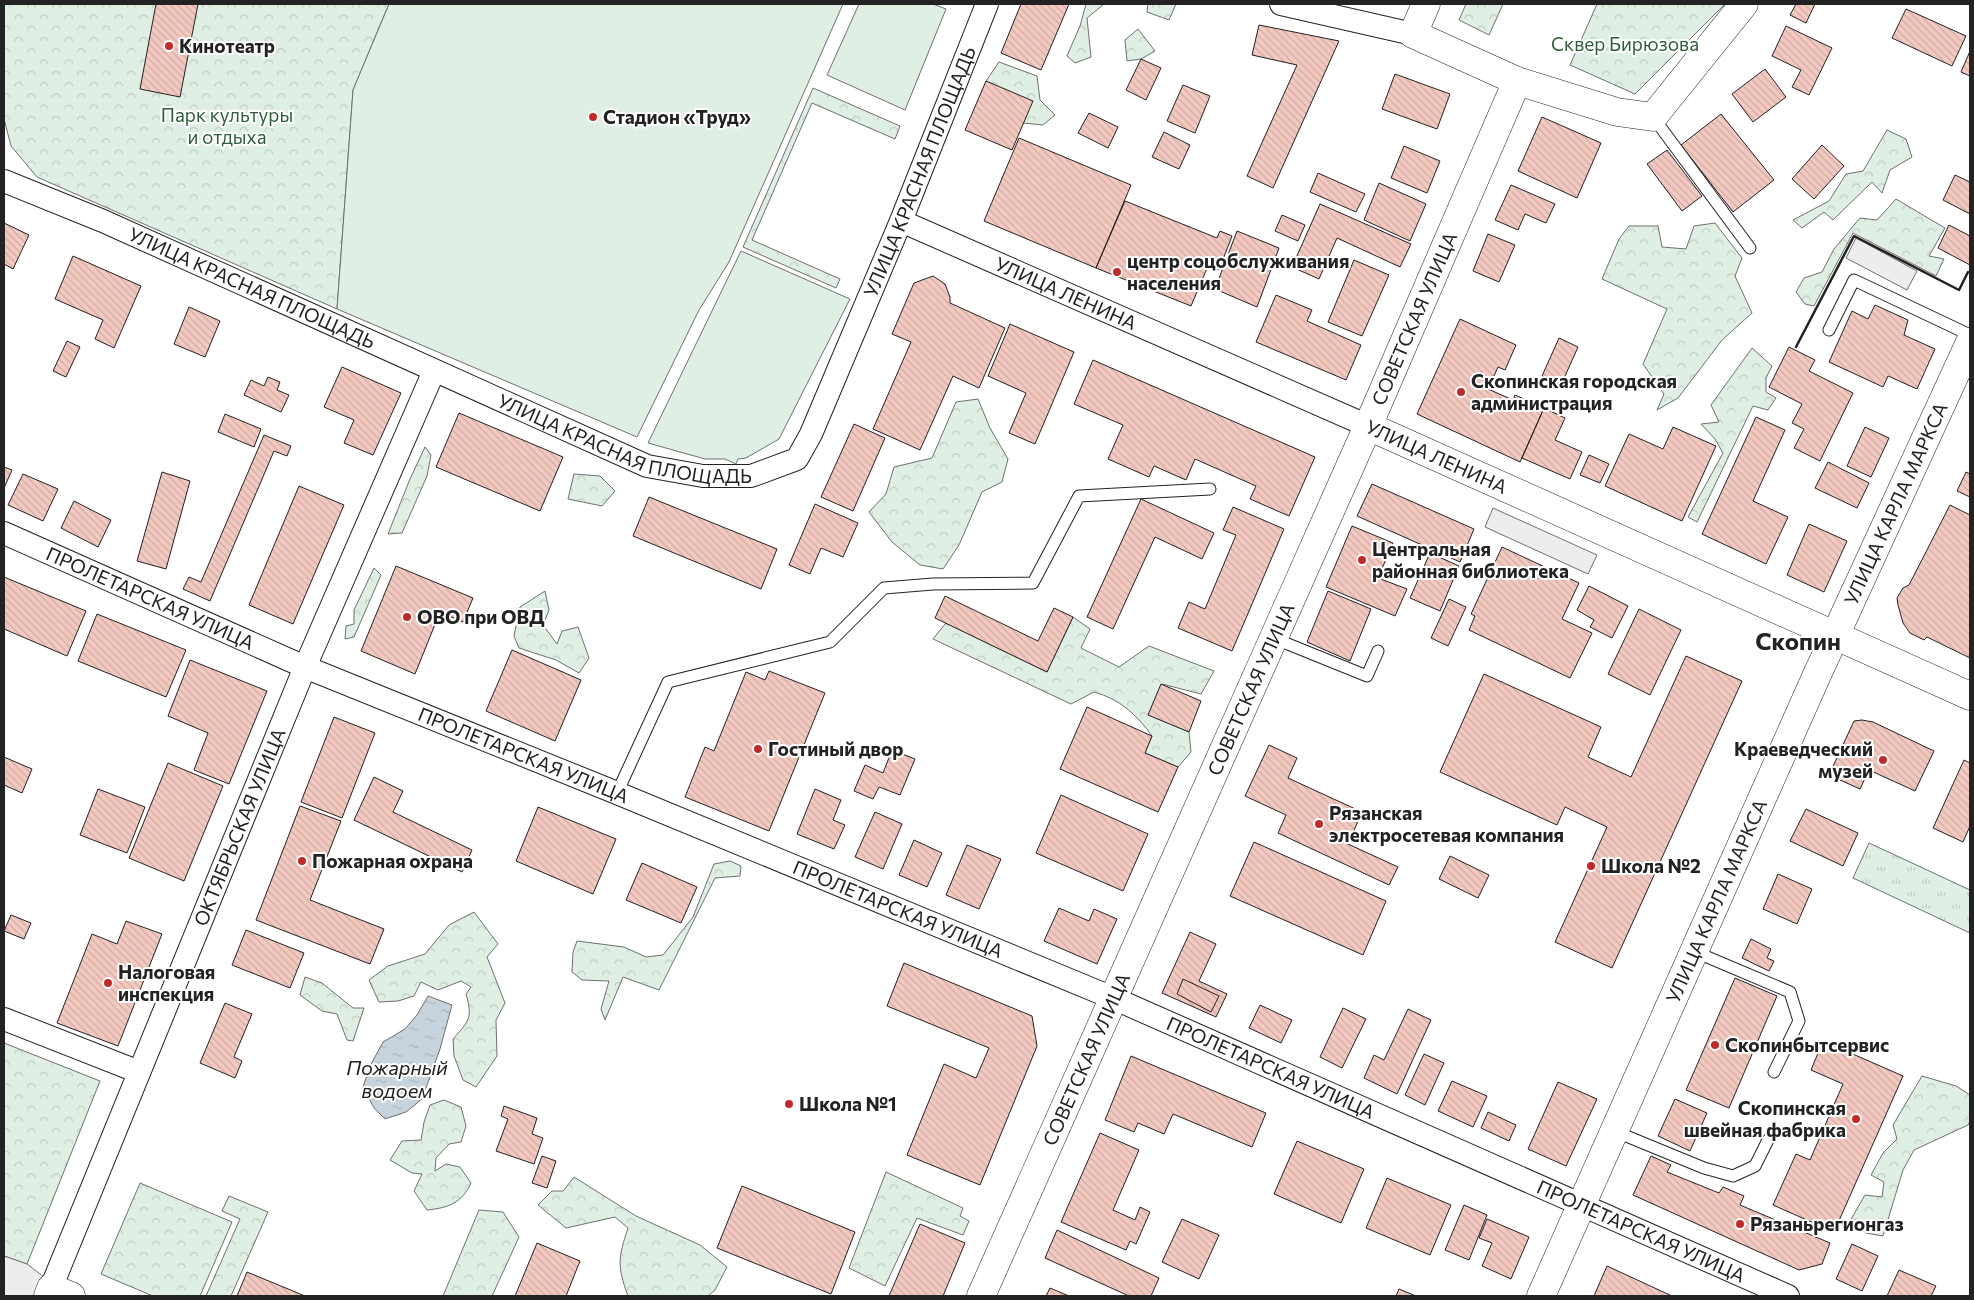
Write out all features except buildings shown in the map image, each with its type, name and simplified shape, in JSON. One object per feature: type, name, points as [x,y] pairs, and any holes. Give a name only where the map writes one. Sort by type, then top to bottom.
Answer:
[{"type":"street","name":"УЛИЦА КРАСНАЯ ПЛОЩАДЬ","points":[[4,181],[103,221],[647,466],[702,476],[750,476],[797,459],[811,434],[901,221],[987,4]]},
{"type":"street","points":[[1281,4],[1413,34],[1517,81],[1617,112],[1653,117],[1744,4]]},
{"type":"street","points":[[1413,34],[1426,4]]},
{"type":"street","name":"СОВЕТСКАЯ УЛИЦА","points":[[981,1296],[1368,426],[1517,81]]},
{"type":"street","name":"УЛИЦА ЛЕНИНА","points":[[901,221],[1368,426],[1836,634],[1970,696]]},
{"type":"street","name":"УЛИЦА КАРЛА МАРКСА","points":[[1541,1296],[1693,951],[1970,342]]},
{"type":"street","name":"ОКТЯБРЬСКАЯ УЛИЦА","points":[[57,1294],[139,1072],[306,667],[434,371]]},
{"type":"street","name":"ПРОЛЕТАРСКАЯ УЛИЦА","points":[[4,533],[306,667],[1113,998],[1788,1296]]},
{"type":"street","points":[[4,1019],[139,1072]]},
{"type":"lane","points":[[1653,117],[1750,248]]},
{"type":"lane","points":[[1829,330],[1854,280],[1970,335]]},
{"type":"lane","points":[[617,793],[668,682],[830,642],[884,588],[932,584],[1033,583],[1079,496],[1210,489]]},
{"type":"lane","points":[[1273,638],[1367,676],[1378,650]]},
{"type":"lane","points":[[1693,951],[1790,992],[1799,1021],[1774,1072]]},
{"type":"lane","points":[[1614,1131],[1704,1168],[1733,1176],[1755,1166],[1768,1140]]},
{"type":"green space","name":"Парк культуры и отдыха","points":[[4,4],[389,4],[353,90],[337,309],[37,177],[11,146],[4,119]]},
{"type":"green space","name":"Стадион «Труд»","points":[[389,4],[843,4],[729,262],[699,310],[637,437],[337,309],[353,90]]},
{"type":"green space","points":[[859,4],[933,4],[946,9],[905,110],[827,75]]},
{"type":"green space","points":[[1086,4],[1104,4],[1087,18],[1091,57],[1075,63],[1067,56],[1080,26]]},
{"type":"green space","points":[[1148,4],[1176,4],[1169,20],[1147,12]]},
{"type":"green space","name":"Сквер Бирюзова","points":[[1466,4],[1503,4],[1489,35],[1459,20]]},
{"type":"green space","name":"Сквер Бирюзова","points":[[1597,4],[1725,4],[1635,94],[1570,65]]},
{"type":"green space","points":[[1138,29],[1155,51],[1141,59],[1127,61],[1125,40]]},
{"type":"green space","points":[[999,62],[1037,76],[1040,100],[1055,115],[1043,125],[1023,123],[986,81]]},
{"type":"green space","points":[[813,88],[900,126],[895,139],[812,103],[752,240],[840,279],[836,288],[743,247]]},
{"type":"green space","points":[[1887,130],[1906,139],[1912,157],[1890,170],[1882,193],[1872,182],[1833,220],[1824,212],[1802,228],[1793,220],[1829,201],[1846,174],[1863,171]]},
{"type":"green space","points":[[1896,199],[1945,228],[1929,256],[1944,259],[1936,276],[1853,233],[1814,306],[1805,304],[1796,292],[1804,278],[1822,272],[1834,249],[1860,218],[1877,220]]},
{"type":"green space","points":[[1715,223],[1742,258],[1735,276],[1752,313],[1722,340],[1678,398],[1657,410],[1664,394],[1643,364],[1667,309],[1602,279],[1619,239],[1629,226],[1658,226],[1662,247],[1686,249],[1694,226]]},
{"type":"green space","points":[[741,251],[850,299],[779,439],[746,458],[738,459],[736,464],[725,459],[705,459],[648,443]]},
{"type":"green space","points":[[1752,348],[1772,366],[1766,378],[1766,392],[1776,398],[1768,410],[1753,406],[1697,522],[1688,517],[1723,453],[1715,439],[1701,424],[1719,422],[1711,405]]},
{"type":"green space","points":[[978,399],[990,428],[1008,459],[1002,482],[982,492],[959,545],[943,569],[920,565],[892,542],[869,512],[886,494],[894,467],[932,458],[956,402]]},
{"type":"green space","points":[[425,447],[431,455],[427,476],[402,533],[388,534],[410,479]]},
{"type":"green space","points":[[574,474],[600,476],[615,491],[602,506],[568,499]]},
{"type":"green space","points":[[374,568],[381,575],[354,637],[345,639],[346,626],[354,624],[354,610]]},
{"type":"green space","points":[[545,591],[549,610],[543,625],[557,644],[562,631],[578,627],[589,658],[579,673],[556,660],[519,648],[514,636],[520,607]]},
{"type":"green space","points":[[1073,617],[1090,629],[1081,648],[1119,667],[1149,646],[1214,671],[1201,694],[1162,684],[1149,715],[1189,732],[1191,752],[1178,767],[1145,753],[1152,736],[1140,721],[1120,703],[1094,692],[1071,704],[933,639],[946,623],[1047,672]]},
{"type":"green space","points":[[1869,843],[1970,890],[1970,933],[1853,878]]},
{"type":"green space","points":[[730,861],[741,866],[740,876],[715,878],[659,990],[623,977],[605,1020],[601,1009],[609,981],[582,980],[572,972],[573,952],[577,941],[624,947],[646,957],[663,955],[693,917],[714,864]]},
{"type":"green space","points":[[474,912],[498,944],[487,957],[505,1003],[496,1020],[497,1056],[476,1087],[463,1080],[454,1056],[453,1039],[468,1019],[469,1009],[466,994],[471,987],[461,981],[438,990],[421,982],[414,996],[398,1001],[379,1002],[369,980],[388,966],[425,954],[449,925]]},
{"type":"green space","points":[[305,977],[322,983],[353,1008],[364,1008],[353,1041],[347,1040],[337,1014],[322,1011],[300,995]]},
{"type":"green space","points":[[4,1043],[100,1081],[27,1264],[4,1256]]},
{"type":"green space","points":[[1922,1076],[1956,1086],[1970,1095],[1970,1121],[1968,1125],[1914,1150],[1903,1170],[1883,1236],[1866,1233],[1850,1221],[1865,1195],[1882,1197],[1884,1182],[1871,1175],[1883,1153],[1897,1139],[1893,1125]]},
{"type":"green space","points":[[444,1100],[461,1107],[466,1126],[461,1142],[449,1144],[436,1158],[435,1171],[446,1164],[460,1167],[471,1183],[459,1200],[448,1206],[427,1210],[414,1191],[422,1174],[412,1173],[390,1160],[402,1141],[421,1140],[424,1122],[430,1105]]},
{"type":"green space","points":[[886,1172],[963,1208],[960,1216],[969,1221],[963,1235],[917,1218],[885,1286],[849,1268]]},
{"type":"green space","points":[[574,1177],[636,1216],[700,1245],[727,1267],[715,1290],[708,1296],[628,1296],[620,1262],[628,1228],[615,1217],[566,1228],[538,1205],[552,1191],[563,1191]]},
{"type":"green space","points":[[140,1183],[232,1222],[200,1296],[153,1296],[101,1274]]},
{"type":"green space","points":[[229,1196],[268,1212],[231,1296],[206,1296],[240,1219],[222,1211]]},
{"type":"green space","points":[[479,1210],[503,1212],[519,1237],[492,1296],[443,1296]]},
{"type":"shaded area","points":[[1856,238],[1917,271],[1907,290],[1846,258]]},
{"type":"shaded area","points":[[1493,508],[1597,555],[1588,574],[1485,527]]},
{"type":"shaded area","points":[[4,1256],[27,1264],[69,1296],[4,1296]]},
{"type":"water","name":"Пожарный водоем","points":[[428,996],[452,1005],[440,1049],[422,1099],[406,1112],[385,1119],[374,1108],[363,1087],[370,1066],[383,1042],[405,1029],[417,1015]]},
{"type":"wall","points":[[1796,347],[1854,236],[1959,290],[1968,272]]},
{"type":"place","name":"Кинотеатр","points":[[169,46]]},
{"type":"place","name":"Стадион «Труд»","points":[[593,117]]},
{"type":"place","name":"центр соцобслуживания населения","points":[[1117,272]]},
{"type":"place","name":"Скопинская городская администрация","points":[[1461,392]]},
{"type":"place","name":"Центральная районная библиотека","points":[[1362,560]]},
{"type":"place","name":"ОВО при ОВД","points":[[407,617]]},
{"type":"place","name":"Гостиный двор","points":[[758,749]]},
{"type":"place","name":"Краеведческий музей","points":[[1883,760]]},
{"type":"place","name":"Рязанская электросетевая компания","points":[[1319,824]]},
{"type":"place","name":"Пожарная охрана","points":[[302,861]]},
{"type":"place","name":"Школа №2","points":[[1591,866]]},
{"type":"place","name":"Налоговая инспекция","points":[[108,983]]},
{"type":"place","name":"Скопинбытсервис","points":[[1715,1045]]},
{"type":"place","name":"Школа №1","points":[[789,1104]]},
{"type":"place","name":"Скопинская швейная фабрика","points":[[1856,1119]]},
{"type":"place","name":"Рязаньрегионгаз","points":[[1740,1224]]},
{"type":"district","name":"Скопин","points":[[1798,642]]}]
